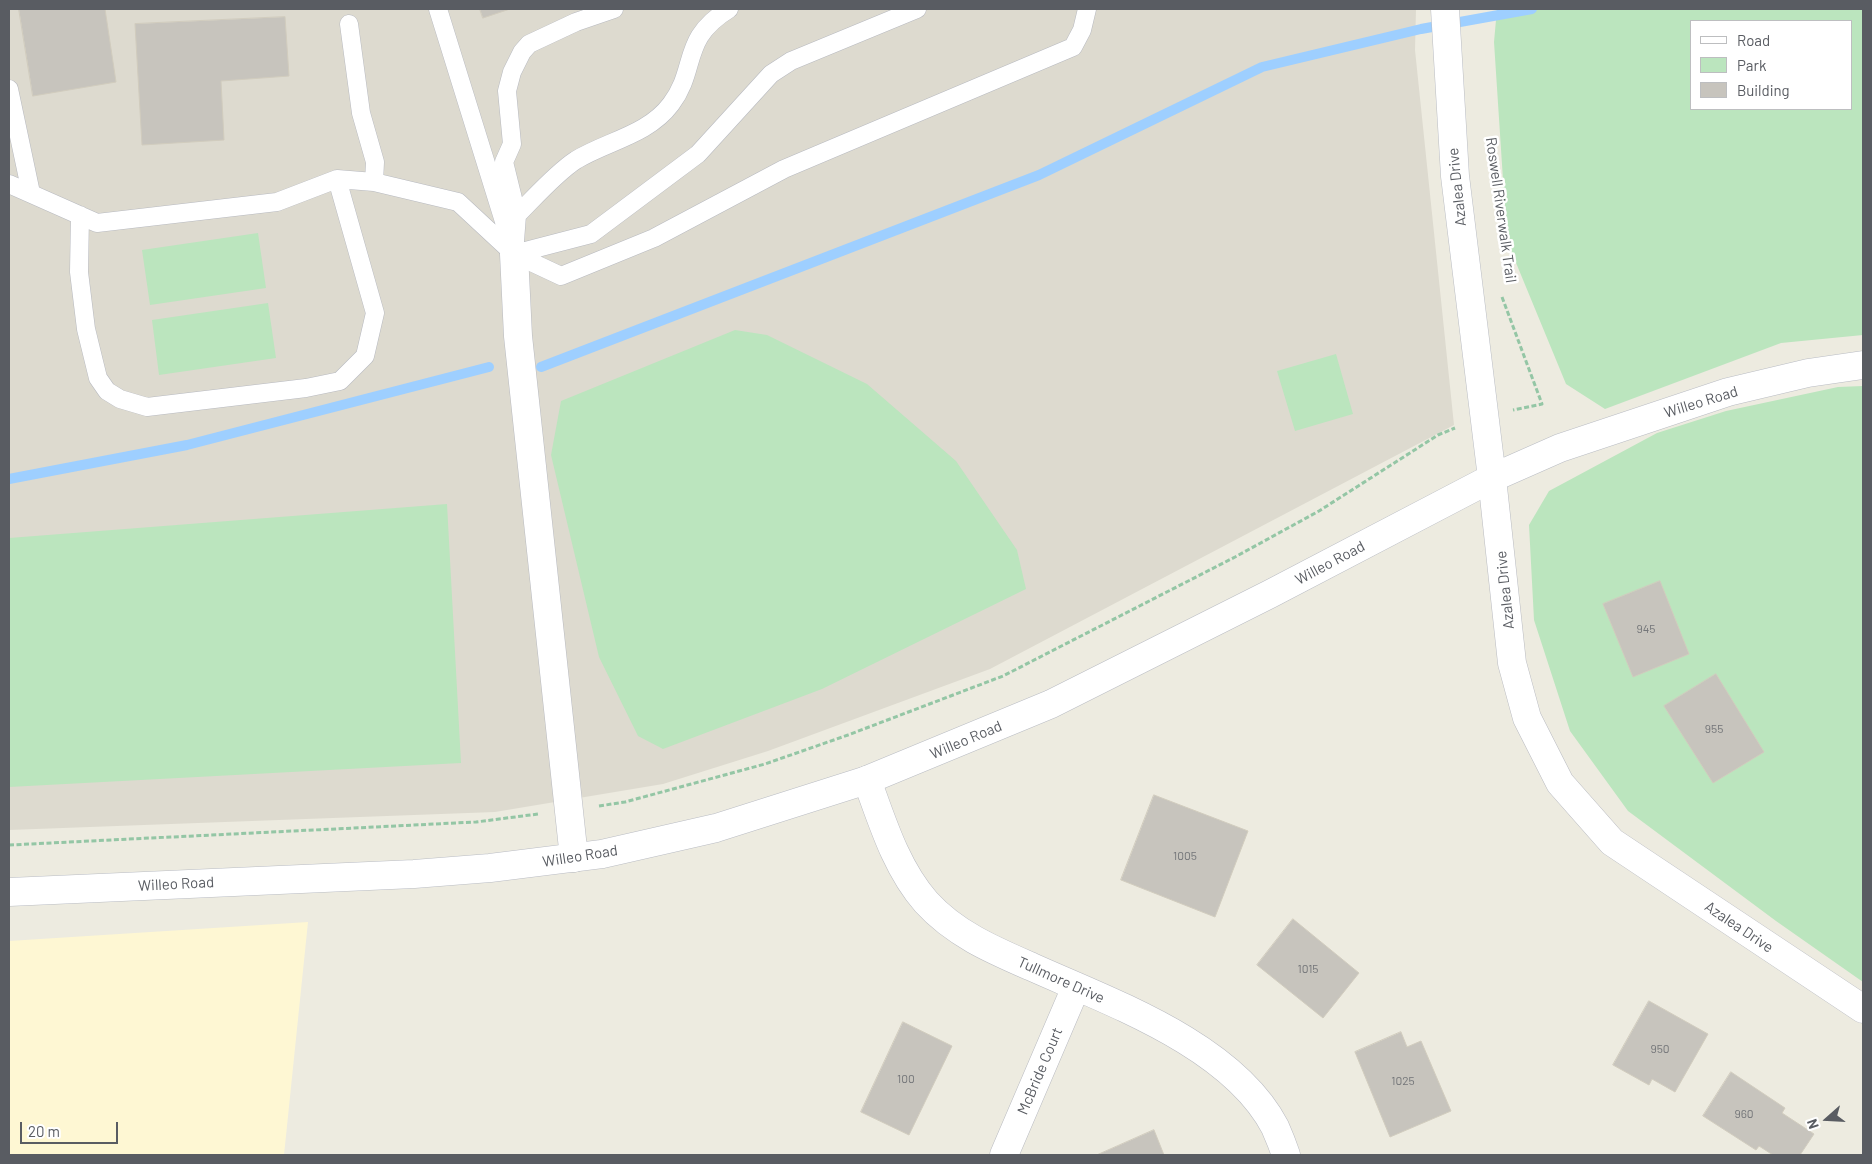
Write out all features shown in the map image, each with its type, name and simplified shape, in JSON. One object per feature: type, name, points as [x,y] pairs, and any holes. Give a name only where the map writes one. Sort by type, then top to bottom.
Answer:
[{"type":"street","name":"Azalea Drive","points":[[1445,9],[1455,176],[1485,416],[1512,663],[1527,718],[1560,783],[1612,842],[1863,1010]]},
{"type":"street","points":[[514,254],[518,336],[574,858]]},
{"type":"street","name":"Willeo Road","points":[[9,892],[414,874],[574,858],[640,847],[687,836],[792,805],[867,780],[926,758],[1051,704],[1270,594],[1492,478],[1560,448],[1728,392],[1808,373],[1863,364]]},
{"type":"street","name":"Tullmore Drive","points":[[867,780],[886,833],[902,866],[926,901],[955,929],[987,947],[1163,1027],[1225,1068],[1252,1095],[1274,1126],[1286,1155]]},
{"type":"street","name":"McBride Court","points":[[1004,1155],[1076,987]]},
{"type":"lane","points":[[438,9],[514,254]]},
{"type":"lane","points":[[514,254],[517,215],[504,162],[512,136],[507,91],[516,62],[529,44],[540,38],[614,9]]},
{"type":"lane","points":[[517,215],[573,162],[639,130],[665,111],[678,93],[700,32],[729,9]]},
{"type":"lane","points":[[514,254],[591,234],[698,154],[771,74],[791,61],[917,9]]},
{"type":"lane","points":[[9,184],[97,222],[276,202],[337,179],[374,182],[458,202],[514,254],[560,276],[654,238],[784,169],[1073,47],[1082,30],[1087,9]]},
{"type":"lane","points":[[349,24],[361,113],[375,162],[374,182]]},
{"type":"lane","points":[[9,89],[31,194]]},
{"type":"lane","points":[[80,215],[80,272],[86,329],[98,378],[107,391],[120,399],[146,408],[306,388],[340,381],[365,356],[376,314],[337,179]]},
{"type":"path","name":"Roswell Riverwalk Trail","points":[[1485,416],[1542,404],[1501,293]]},
{"type":"path","points":[[9,845],[476,822],[625,802],[765,764],[848,735],[1003,676],[1243,553],[1319,511],[1438,435],[1485,416]]},
{"type":"shaded area","points":[[9,9],[1416,9],[1415,50],[1454,425],[990,669],[768,751],[663,784],[495,812],[9,830]]},
{"type":"shaded area","points":[[308,922],[284,1155],[9,1155],[9,941]]},
{"type":"green space","points":[[1497,9],[1863,9],[1863,335],[1781,343],[1605,409],[1566,384],[1507,241],[1494,42]]},
{"type":"green space","points":[[258,233],[266,288],[150,305],[142,250]]},
{"type":"green space","points":[[268,303],[276,358],[159,375],[152,320]]},
{"type":"green space","points":[[735,330],[767,335],[867,384],[956,461],[1017,550],[1026,589],[822,689],[663,749],[638,736],[599,657],[551,455],[561,401]]},
{"type":"green space","points":[[1336,354],[1353,414],[1295,431],[1277,371]]},
{"type":"green space","points":[[1863,386],[1863,982],[1776,921],[1628,811],[1570,731],[1534,620],[1529,525],[1549,491],[1657,433],[1726,411],[1838,387]]},
{"type":"green space","points":[[447,504],[461,763],[9,787],[9,538]]},
{"type":"building","points":[[19,9],[105,9],[116,82],[33,96]]},
{"type":"building","points":[[480,9],[510,9],[483,18]]},
{"type":"building","points":[[285,17],[289,76],[221,81],[224,140],[142,145],[135,24]]},
{"type":"building","points":[[1660,581],[1689,654],[1633,677],[1603,604]]},
{"type":"building","points":[[1716,674],[1764,752],[1713,783],[1664,706]]},
{"type":"building","points":[[1154,795],[1248,831],[1215,917],[1121,880]]},
{"type":"building","points":[[1293,919],[1359,973],[1323,1018],[1257,965]]},
{"type":"building","points":[[1649,1001],[1708,1034],[1675,1092],[1652,1079],[1649,1085],[1613,1065]]},
{"type":"building","points":[[903,1022],[952,1046],[909,1135],[861,1112]]},
{"type":"building","points":[[1401,1032],[1407,1047],[1421,1041],[1451,1111],[1390,1137],[1355,1052]]},
{"type":"building","points":[[1731,1072],[1785,1108],[1782,1113],[1814,1134],[1800,1155],[1773,1155],[1759,1146],[1756,1150],[1703,1116]]},
{"type":"building","points":[[1154,1130],[1164,1155],[1097,1155]]},
{"type":"waterway","points":[[541,367],[1039,175],[1262,67],[1421,29],[1532,9]]},
{"type":"waterway","points":[[9,479],[187,445],[489,367]]}]
